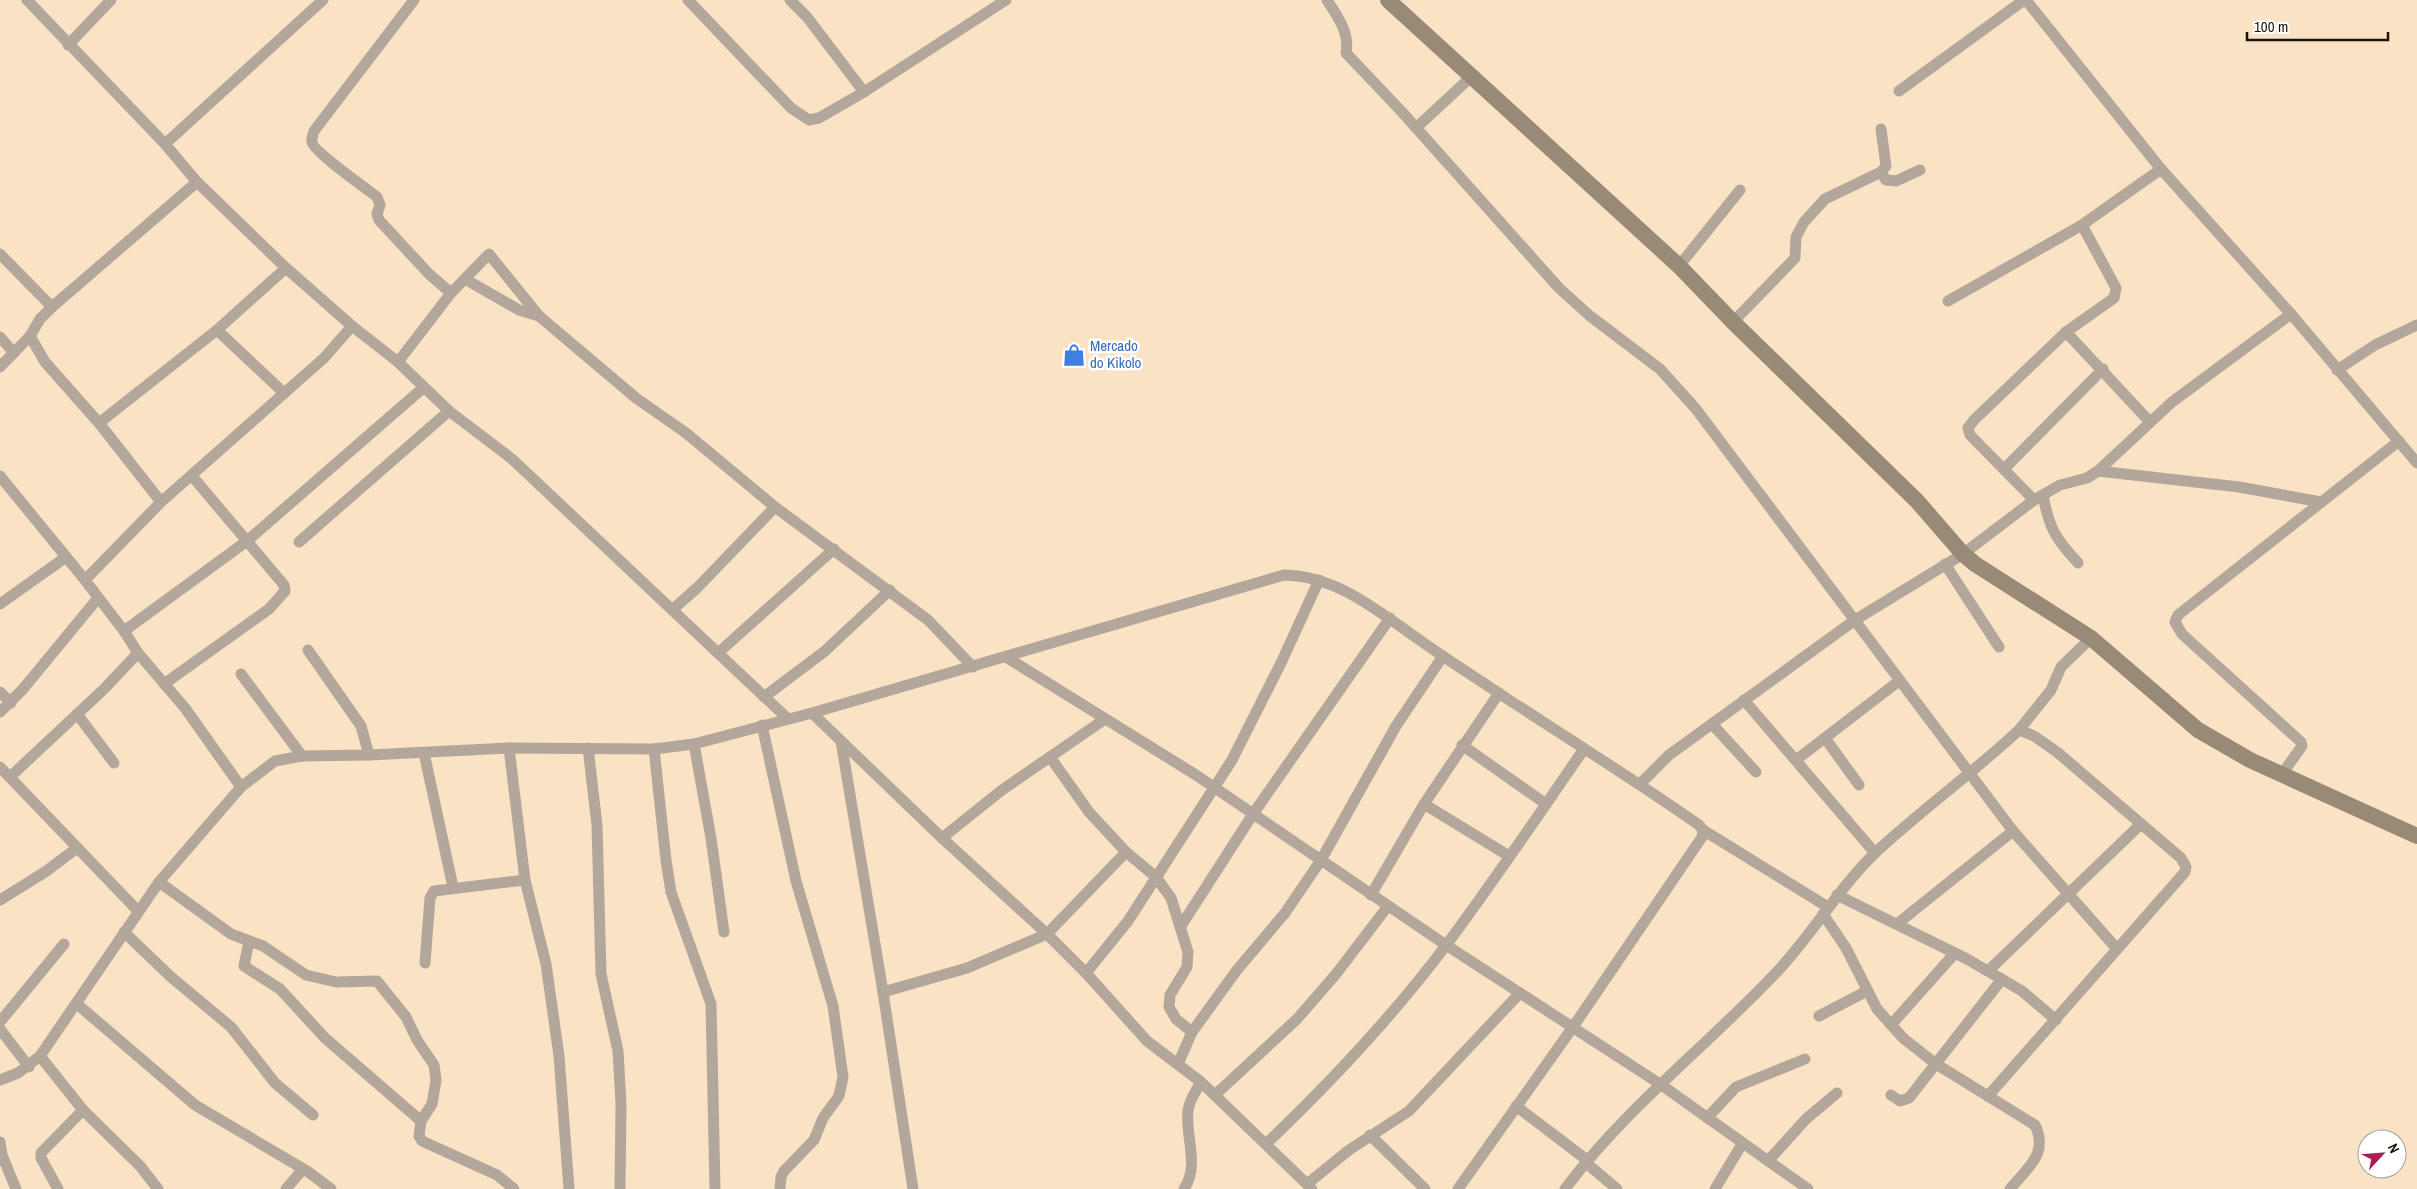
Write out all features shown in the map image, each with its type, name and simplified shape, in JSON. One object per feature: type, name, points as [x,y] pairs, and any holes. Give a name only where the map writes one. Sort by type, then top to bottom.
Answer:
[{"type":"street","points":[[27,0],[68,45],[166,144],[197,182],[286,268],[352,326],[398,362],[449,411],[512,459],[787,718]]},
{"type":"street","points":[[68,45],[111,0]]},
{"type":"street","points":[[414,0],[314,131],[311,141],[327,158],[377,197],[380,205],[377,214],[379,220],[429,274],[450,293]]},
{"type":"street","points":[[688,0],[792,108],[809,120],[819,118],[864,92],[1006,0]]},
{"type":"street","points":[[790,0],[807,17],[864,92]]},
{"type":"street","points":[[1327,0],[1342,23],[1348,42],[1346,52],[1559,288],[1590,316],[1660,368],[1696,409],[1968,774],[2067,895],[2117,949]]},
{"type":"street","points":[[1388,0],[1473,75],[1679,266],[1733,322],[1917,501],[1963,554],[2091,638],[2198,730],[2250,760],[2417,836]]},
{"type":"street","points":[[1898,92],[2025,0],[2161,169],[2291,314],[2417,463]]},
{"type":"street","points":[[166,144],[315,2]]},
{"type":"street","points":[[1416,128],[1473,75]]},
{"type":"street","points":[[1733,322],[1794,258],[1796,237],[1804,222],[1825,199],[1880,172],[1886,166],[1881,129]]},
{"type":"street","points":[[1948,301],[2082,225],[2161,169]]},
{"type":"street","points":[[1880,172],[1886,180],[1896,181],[1920,170]]},
{"type":"street","points":[[0,367],[30,336],[40,319],[52,306],[197,182]]},
{"type":"street","points":[[1679,266],[1740,190]]},
{"type":"street","points":[[2078,563],[2058,541],[2038,497],[1970,434],[1968,428],[1974,420],[2066,332],[2114,298],[2116,293],[2082,225]]},
{"type":"street","points":[[0,254],[52,306]]},
{"type":"street","points":[[398,362],[450,293],[490,254],[539,316],[636,398],[686,434],[775,507],[890,590],[928,620],[973,666]]},
{"type":"street","points":[[99,423],[217,330],[286,268]]},
{"type":"street","points":[[465,279],[519,310],[539,316]]},
{"type":"street","points":[[1640,784],[1669,755],[1855,620],[1963,554],[2038,497],[2060,485],[2087,478],[2098,471],[2149,421],[2291,314]]},
{"type":"street","points":[[2337,370],[2375,345],[2417,325]]},
{"type":"street","points":[[85,580],[161,502],[324,358],[352,326]]},
{"type":"street","points":[[217,330],[284,394]]},
{"type":"street","points":[[2066,332],[2103,369],[2149,421]]},
{"type":"street","points":[[30,336],[45,362],[99,423],[161,502]]},
{"type":"street","points":[[0,337],[14,353]]},
{"type":"street","points":[[2005,468],[2103,369]]},
{"type":"street","points":[[124,631],[247,541],[423,388]]},
{"type":"street","points":[[299,542],[449,411]]},
{"type":"street","points":[[2282,774],[2300,752],[2301,742],[2182,634],[2175,622],[2178,615],[2399,441]]},
{"type":"street","points":[[2098,471],[2239,487],[2320,502]]},
{"type":"street","points":[[0,476],[85,580],[124,631],[138,653],[214,747],[241,787]]},
{"type":"street","points":[[164,684],[269,609],[285,591],[284,585],[192,476]]},
{"type":"street","points":[[672,610],[697,588],[775,507]]},
{"type":"street","points":[[718,653],[834,549]]},
{"type":"street","points":[[0,604],[66,557]]},
{"type":"street","points":[[1945,564],[1999,647]]},
{"type":"street","points":[[0,1080],[29,1067],[40,1056],[77,1004],[138,911],[160,882],[241,787],[275,761],[302,756],[424,753],[509,748],[654,749],[694,744],[787,718],[812,713],[1284,575],[1302,575],[1346,591],[1390,618],[1443,656],[1640,784],[1699,825],[1703,830],[1826,910],[1876,1009],[1890,1025],[1918,1051],[1936,1064],[2035,1125],[2041,1143],[2037,1155],[2010,1189]]},
{"type":"street","points":[[1086,973],[1128,922],[1232,760],[1319,580]]},
{"type":"street","points":[[764,697],[825,651],[890,590]]},
{"type":"street","points":[[0,712],[10,703],[98,598]]},
{"type":"street","points":[[1181,926],[1253,814],[1390,618]]},
{"type":"street","points":[[1565,1189],[1586,1161],[1660,1084],[1772,978],[1837,895],[1875,853],[2019,730],[2051,690],[2061,667],[2091,638]]},
{"type":"street","points":[[308,650],[361,726],[369,755]]},
{"type":"street","points":[[11,776],[138,653]]},
{"type":"street","points":[[1178,1064],[1192,1032],[1229,980],[1285,913],[1321,860],[1396,726],[1443,656]]},
{"type":"street","points":[[1006,657],[1213,787],[1446,945],[1660,1084],[1808,1189]]},
{"type":"street","points":[[241,674],[302,756]]},
{"type":"street","points":[[1796,760],[1899,681]]},
{"type":"street","points":[[0,692],[10,703]]},
{"type":"street","points":[[1371,895],[1424,804],[1462,745],[1499,693]]},
{"type":"street","points":[[1744,700],[1875,853]]},
{"type":"street","points":[[812,713],[1086,973],[1147,1041],[1201,1082],[1310,1186],[1370,1135],[1418,1104],[1520,993]]},
{"type":"street","points":[[77,714],[114,764]]},
{"type":"street","points":[[942,838],[1002,790],[1105,719]]},
{"type":"street","points":[[1712,724],[1756,772]]},
{"type":"street","points":[[762,726],[796,881],[833,1006],[843,1077],[839,1096],[823,1118],[814,1140],[784,1171],[781,1177],[780,1189]]},
{"type":"street","points":[[1988,1096],[2185,872],[2186,867],[2181,858],[2057,752],[2034,736],[2019,730]]},
{"type":"street","points":[[1825,738],[1859,784]]},
{"type":"street","points":[[841,742],[883,992],[913,1189]]},
{"type":"street","points":[[694,744],[711,838],[724,932]]},
{"type":"street","points":[[1462,745],[1546,804]]},
{"type":"street","points":[[509,748],[525,880],[546,964],[560,1065],[569,1189]]},
{"type":"street","points":[[588,748],[597,825],[601,974],[618,1051],[621,1104],[620,1189]]},
{"type":"street","points":[[654,749],[666,860],[672,892],[710,1004],[715,1189]]},
{"type":"street","points":[[1266,1144],[1321,1091],[1392,1012],[1446,945],[1584,749]]},
{"type":"street","points":[[424,753],[453,887]]},
{"type":"street","points":[[1050,757],[1080,801],[1126,852],[1156,877],[1171,898],[1188,952],[1187,968],[1170,995],[1169,1007],[1176,1018],[1192,1032]]},
{"type":"street","points":[[0,767],[11,776],[138,911]]},
{"type":"street","points":[[1424,804],[1509,856]]},
{"type":"street","points":[[1988,971],[2141,824]]},
{"type":"street","points":[[1458,1189],[1573,1027],[1702,837],[1703,830]]},
{"type":"street","points":[[1897,924],[2013,831]]},
{"type":"street","points":[[0,900],[45,872],[77,848]]},
{"type":"street","points":[[883,992],[967,968],[1046,934],[1126,852]]},
{"type":"street","points":[[425,962],[430,898],[434,891],[453,887],[525,880]]},
{"type":"street","points":[[160,882],[231,934],[268,948],[311,977],[336,982],[377,981],[406,1017],[417,1040],[434,1065],[436,1080],[432,1104],[422,1121],[419,1136],[422,1141],[496,1175],[514,1189]]},
{"type":"street","points":[[1837,895],[1988,971],[2022,991],[2056,1020]]},
{"type":"street","points":[[1215,1095],[1297,1019],[1336,974],[1388,906]]},
{"type":"street","points":[[124,932],[171,977],[231,1027],[275,1083],[313,1115]]},
{"type":"street","points":[[249,941],[244,966],[247,970],[271,982],[325,1038],[422,1121]]},
{"type":"street","points":[[0,1022],[64,944]]},
{"type":"street","points":[[1890,1025],[1955,953]]},
{"type":"street","points":[[1891,1094],[1900,1101],[1909,1098],[2002,979]]},
{"type":"street","points":[[1819,1016],[1868,991]]},
{"type":"street","points":[[77,1004],[195,1105],[303,1169],[331,1189]]},
{"type":"street","points":[[0,1029],[29,1067]]},
{"type":"street","points":[[40,1056],[83,1110],[140,1166],[158,1189]]},
{"type":"street","points":[[1707,1118],[1736,1087],[1806,1059]]},
{"type":"street","points":[[1184,1189],[1190,1177],[1191,1167],[1188,1112],[1190,1102],[1201,1082]]},
{"type":"street","points":[[1768,1162],[1806,1119],[1837,1093]]},
{"type":"street","points":[[1516,1106],[1586,1161],[1617,1189]]},
{"type":"street","points":[[58,1189],[41,1158],[41,1153],[83,1110]]},
{"type":"street","points":[[1370,1135],[1425,1189]]},
{"type":"street","points":[[0,1142],[2,1155],[16,1189]]},
{"type":"street","points":[[1715,1189],[1742,1144]]},
{"type":"street","points":[[286,1189],[303,1169]]},
{"type":"place","name":"Mercado do Kikolo","points":[[1074,355]]}]
